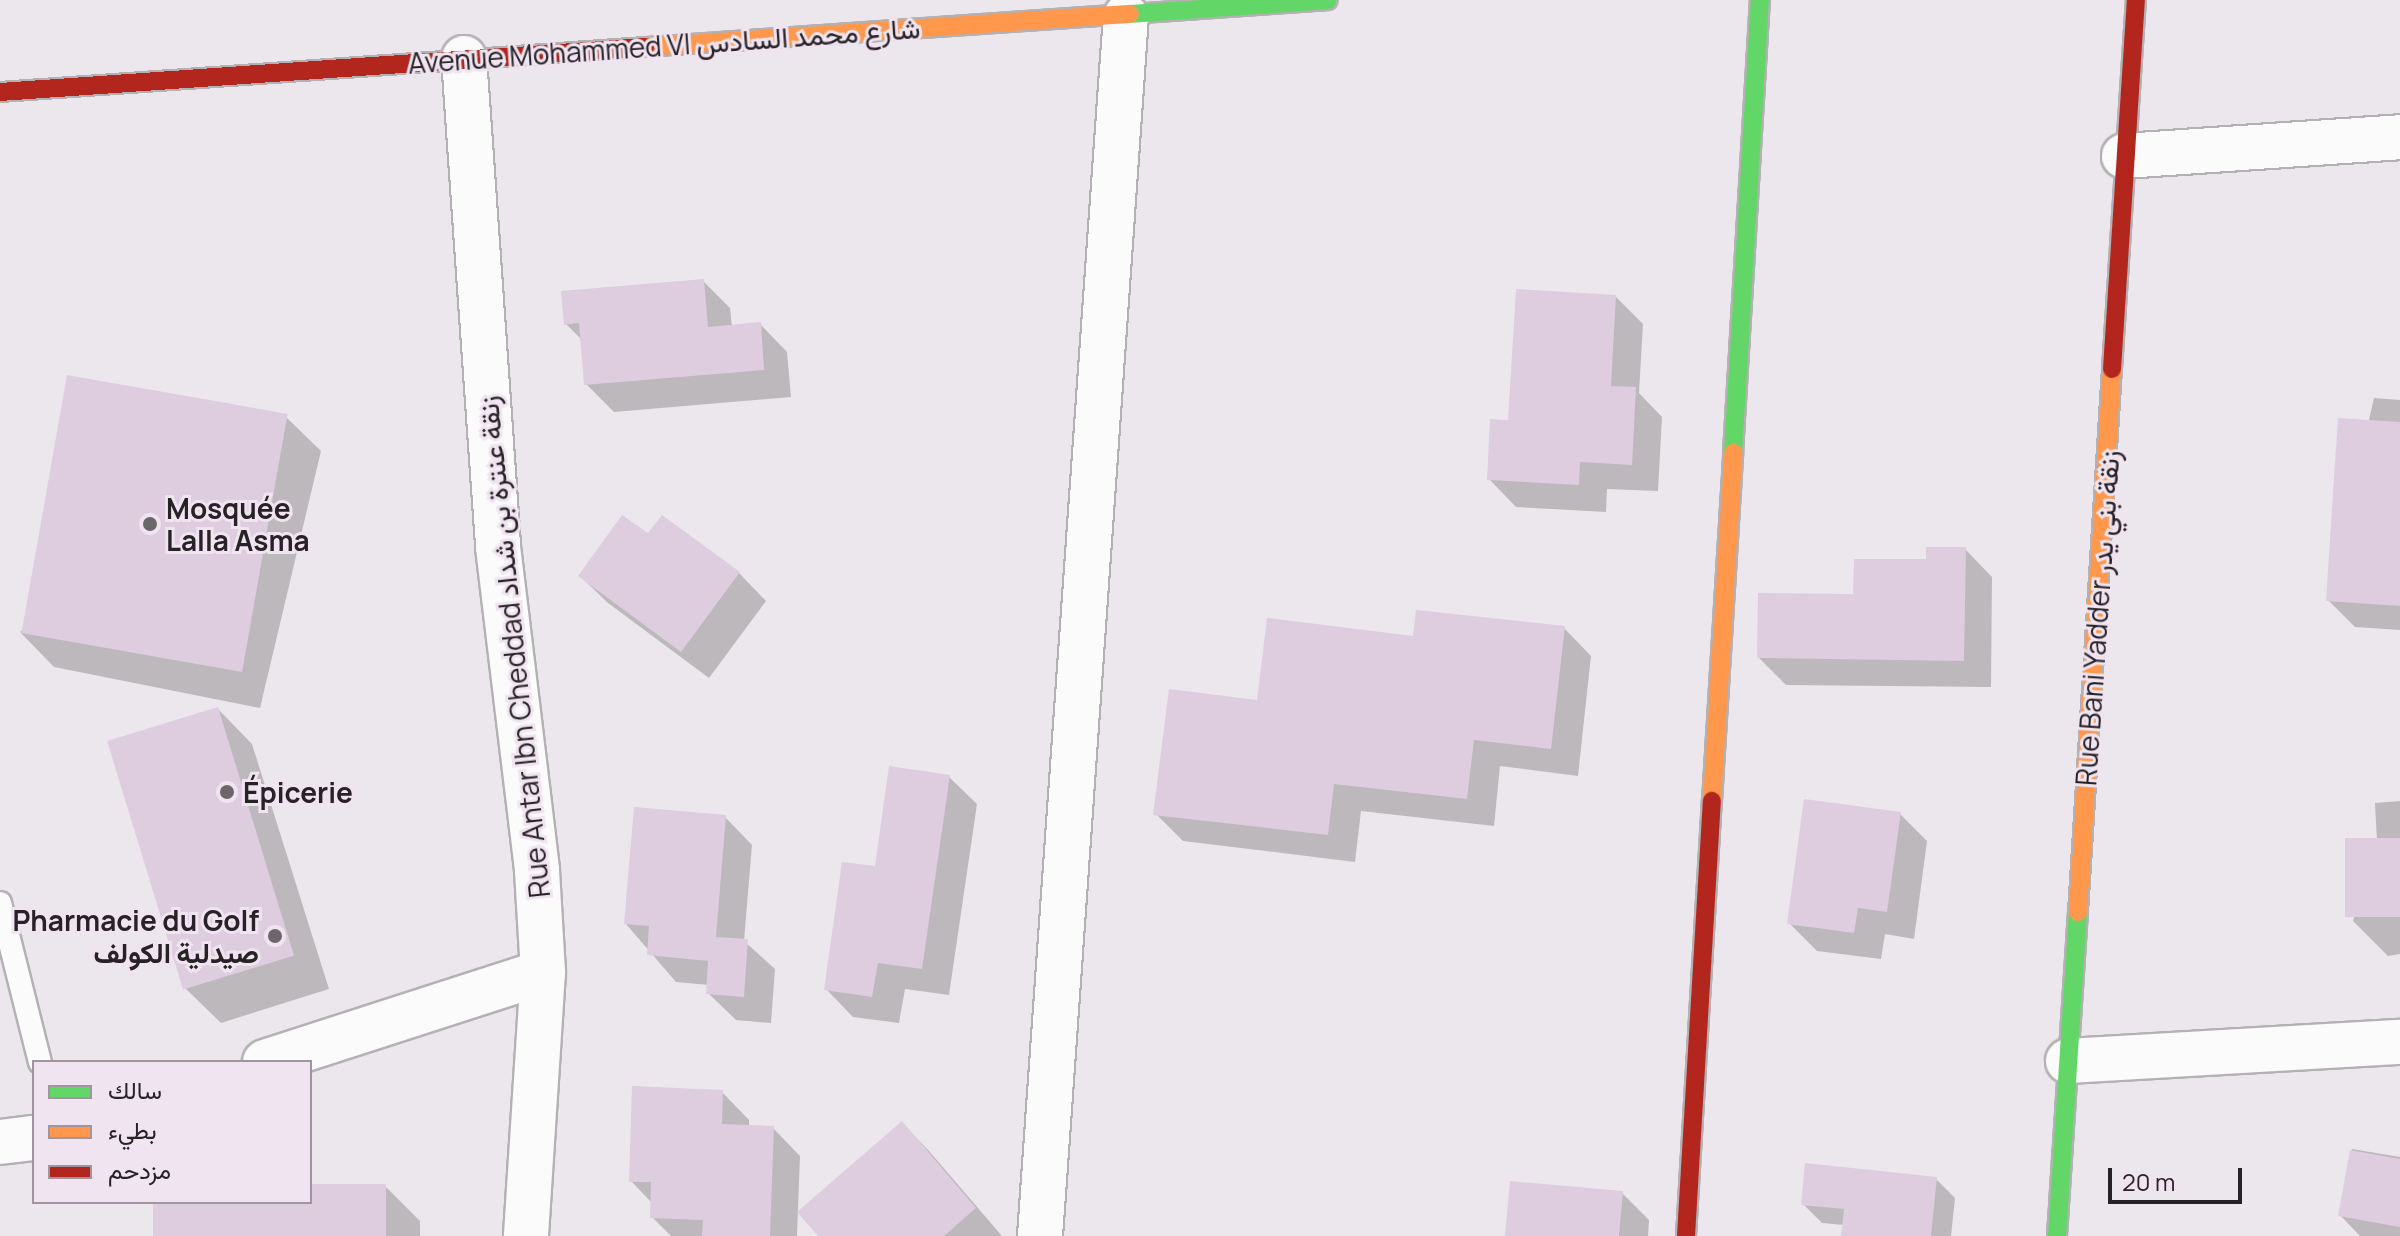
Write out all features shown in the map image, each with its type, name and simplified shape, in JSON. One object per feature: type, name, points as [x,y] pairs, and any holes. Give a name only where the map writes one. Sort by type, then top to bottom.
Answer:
[{"type":"street","name":"Avenue Mohammed VI شارع محمد السادس","points":[[0,92],[464,58],[927,13],[1016,10],[1126,16],[1328,0]]},
{"type":"street","points":[[1686,1236],[1760,0]]},
{"type":"street","name":"Rue Bani Yadder زنقة بني يدر","points":[[2057,1236],[2136,0]]},
{"type":"street","points":[[1040,1236],[1126,16]]},
{"type":"street","name":"Rue Antar Ibn Cheddad زنقة عنترة بن شداد","points":[[464,58],[498,547],[537,871],[543,972],[526,1236]]},
{"type":"street","points":[[2124,156],[2400,137]]},
{"type":"street","points":[[271,1060],[543,972]]},
{"type":"street","points":[[2068,1061],[2400,1042]]},
{"type":"street","points":[[0,1142],[32,1138]]},
{"type":"lane","points":[[0,903],[39,1060]]},
{"type":"building","points":[[704,279],[708,327],[761,322],[764,370],[584,385],[579,323],[564,325],[561,291]]},
{"type":"building","points":[[1516,289],[1616,295],[1611,386],[1636,387],[1632,465],[1580,462],[1579,485],[1487,480],[1490,419],[1508,420]]},
{"type":"building","name":"Mosquée Lalla Asma","points":[[67,375],[288,414],[242,672],[22,633]]},
{"type":"building","points":[[2338,418],[2400,422],[2400,606],[2326,601]]},
{"type":"building","points":[[622,515],[648,533],[662,515],[740,572],[681,652],[578,576]]},
{"type":"building","points":[[1926,547],[1966,547],[1964,661],[1757,658],[1758,593],[1853,594],[1854,559],[1926,559]]},
{"type":"building","points":[[1416,610],[1565,626],[1551,749],[1474,740],[1467,799],[1334,784],[1328,835],[1153,815],[1169,689],[1257,700],[1267,618],[1413,636]]},
{"type":"building","points":[[218,707],[294,956],[183,990],[107,741]]},
{"type":"building","points":[[889,766],[950,775],[922,969],[878,963],[872,997],[824,990],[842,862],[875,866]]},
{"type":"building","points":[[1804,799],[1901,812],[1887,912],[1858,908],[1854,933],[1787,924]]},
{"type":"building","points":[[634,807],[726,815],[716,937],[748,939],[744,997],[706,994],[708,961],[647,955],[649,926],[624,924]]},
{"type":"building","points":[[2345,838],[2400,838],[2400,917],[2345,917]]},
{"type":"building","points":[[632,1086],[723,1090],[722,1124],[774,1126],[770,1236],[702,1236],[703,1220],[650,1218],[651,1182],[629,1182]]},
{"type":"building","points":[[902,1121],[976,1208],[944,1236],[818,1236],[797,1212]]},
{"type":"building","points":[[2350,1150],[2400,1159],[2400,1227],[2338,1216]]},
{"type":"building","points":[[1805,1163],[1937,1177],[1931,1236],[1841,1236],[1844,1209],[1801,1205]]},
{"type":"building","points":[[1510,1181],[1623,1191],[1619,1236],[1505,1236]]},
{"type":"building","points":[[312,1184],[386,1184],[386,1236],[153,1236],[153,1204],[312,1204]]},
{"type":"traffic: fast","points":[[1130,14],[1328,0]]},
{"type":"traffic: fast","points":[[1733,453],[1760,0]]},
{"type":"traffic: fast","points":[[2057,1236],[2078,912]]},
{"type":"traffic: slow","points":[[645,47],[1130,14]]},
{"type":"traffic: slow","points":[[2078,912],[2112,369]]},
{"type":"traffic: slow","points":[[1712,801],[1733,453]]},
{"type":"traffic: jam","points":[[2112,369],[2136,0]]},
{"type":"traffic: jam","points":[[0,92],[645,47]]},
{"type":"traffic: jam","points":[[1686,1236],[1712,801]]},
{"type":"place","name":"Mosquée Lalla Asma","points":[[150,524]]},
{"type":"place","name":"Épicerie","points":[[227,792]]},
{"type":"place","name":"Pharmacie du Golf صيدلية الكولف","points":[[275,936]]}]
